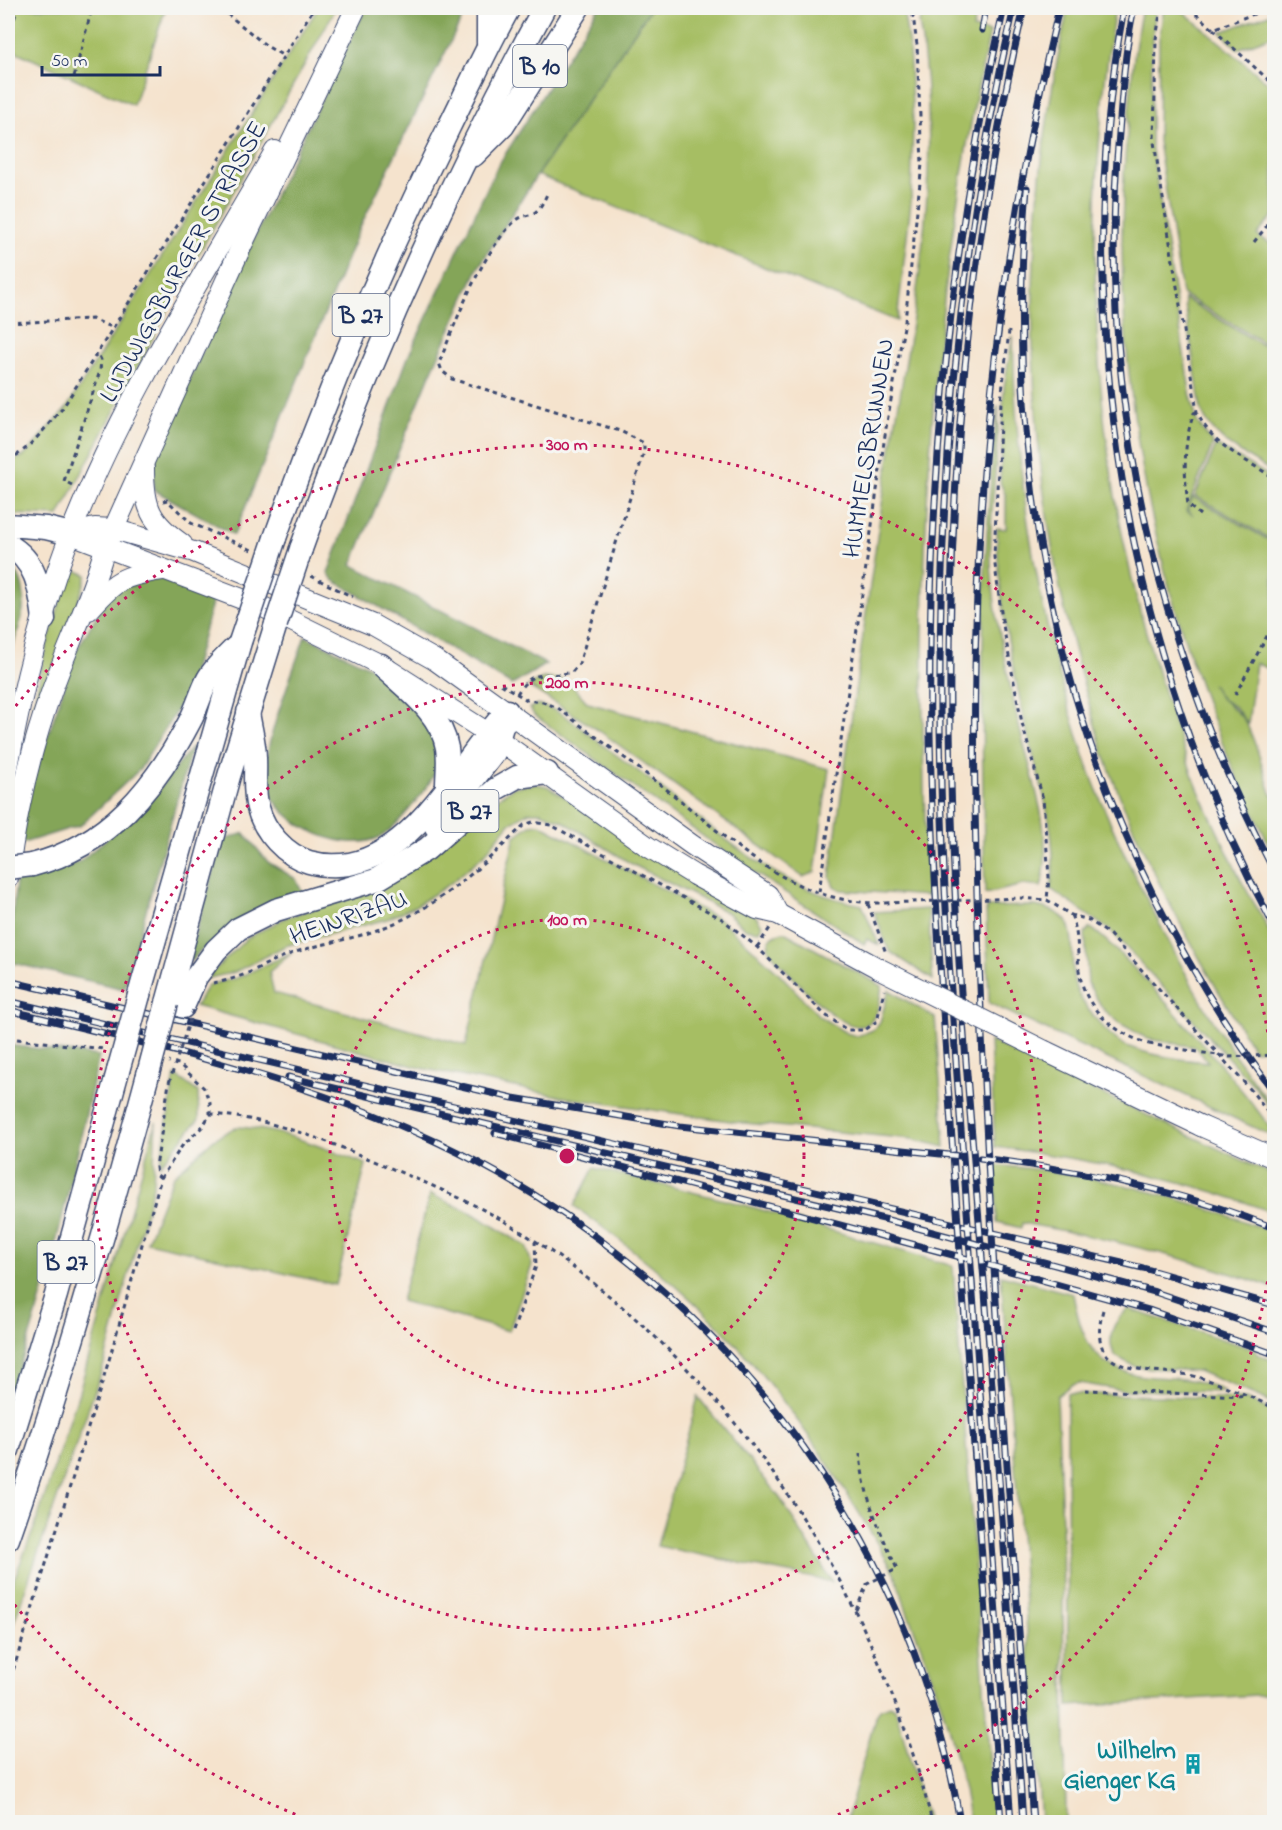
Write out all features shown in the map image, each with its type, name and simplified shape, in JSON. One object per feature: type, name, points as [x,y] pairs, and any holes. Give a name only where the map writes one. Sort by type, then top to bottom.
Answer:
[{"type":"highway","name":"B 27","points":[[488,8],[489,48]]},
{"type":"highway","name":"B 27","points":[[8,1450],[59,1285],[240,642],[276,538],[314,430],[357,324],[410,206],[509,8]]},
{"type":"highway","name":"B 27","points":[[185,1006],[248,712],[301,549],[386,331],[460,169],[544,8]]},
{"type":"highway","name":"B 10","points":[[460,169],[503,126],[578,8]]},
{"type":"highway","points":[[8,525],[36,526],[71,534]]},
{"type":"highway","points":[[8,545],[17,550],[34,571],[44,620]]},
{"type":"highway","name":"B 27","points":[[8,867],[32,865],[80,848],[105,832],[129,809],[173,752],[192,719],[209,678],[240,642]]},
{"type":"highway","name":"B 27","points":[[381,665],[432,714],[439,724],[447,748],[447,786]]},
{"type":"highway","name":"B 27","points":[[248,712],[255,757],[254,782],[257,807],[265,825],[275,840],[304,860],[322,865],[341,866],[380,855],[416,825],[447,786],[493,736],[512,703]]},
{"type":"highway","name":"B 27","points":[[400,866],[444,817],[487,763],[493,736]]},
{"type":"highway","name":"B 27","points":[[8,1539],[39,1449],[156,1072],[196,977],[216,950],[238,929],[276,910],[376,880],[427,849],[496,789],[517,777],[547,773]]},
{"type":"main road","name":"LUDWIGSBURGER STRASSE","points":[[8,878],[14,826],[26,772],[76,622],[98,572],[105,548],[242,245],[353,13]]},
{"type":"main road","name":"LUDWIGSBURGER STRASSE","points":[[8,767],[25,685],[71,534],[122,422],[353,13]]},
{"type":"main road","points":[[144,458],[144,489],[152,517],[164,532],[194,552]]},
{"type":"main road","points":[[71,534],[95,528],[113,529],[194,552],[373,625],[512,703],[683,838],[768,896],[778,914]]},
{"type":"main road","points":[[71,534],[263,607],[381,665],[493,736],[631,835],[694,875],[757,909],[778,914],[878,968],[1045,1051],[1201,1126],[1275,1158]]},
{"type":"main road","points":[[76,622],[118,580],[141,573],[164,570]]},
{"type":"path","points":[[8,45],[17,8]]},
{"type":"path","points":[[74,76],[92,8]]},
{"type":"path","points":[[220,8],[267,47],[282,55]]},
{"type":"path","points":[[8,460],[18,455],[32,442],[62,409],[282,55],[314,8]]},
{"type":"path","name":"HUMMELSBRUNNEN","points":[[819,892],[885,439],[905,321],[922,164],[917,45],[912,8]]},
{"type":"path","points":[[913,16],[918,8]]},
{"type":"path","points":[[1161,8],[1156,39],[1154,142],[1197,412],[1205,428],[1217,442],[1275,478]]},
{"type":"path","points":[[1189,8],[1275,86]]},
{"type":"path","points":[[1213,29],[1270,8]]},
{"type":"path","points":[[512,703],[527,679],[540,674],[572,672],[579,664],[642,467],[644,443],[620,431],[452,379],[442,371],[439,363],[459,314],[483,268],[511,224],[524,216],[535,215],[540,210],[547,194]]},
{"type":"path","points":[[1254,242],[1275,217]]},
{"type":"path","points":[[8,323],[92,319],[114,328]]},
{"type":"path","points":[[1009,331],[1001,401],[993,557],[1002,620],[1022,723],[1043,799],[1049,877],[1047,900]]},
{"type":"path","points":[[1197,412],[1194,413],[1189,427],[1185,454],[1188,505],[1200,515]]},
{"type":"path","points":[[1235,695],[1275,623]]},
{"type":"path","points":[[512,703],[527,700],[543,702],[558,708],[748,856],[774,872],[819,892],[851,902],[885,903],[1020,898],[1047,900],[1071,915],[1089,920],[1110,935],[1251,1090],[1275,1121]]},
{"type":"path","name":"HEINRIZAU","points":[[206,987],[248,975],[286,956],[351,939],[399,922],[446,895],[473,874],[524,825],[533,822],[551,825],[722,919],[757,946],[824,1014],[847,1030],[865,1030],[877,1021]]},
{"type":"path","points":[[1071,915],[1077,929],[1079,971],[1087,998],[1098,1013],[1129,1038],[1149,1044],[1229,1057],[1275,1055]]},
{"type":"path","points":[[161,1178],[157,1175],[156,1167],[156,1072],[185,1006]]},
{"type":"path","points":[[8,1687],[110,1360],[161,1178],[182,1146],[210,1114],[229,1116],[339,1146],[484,1210],[535,1242],[616,1300],[668,1348],[715,1400],[779,1482],[856,1610],[892,1690],[912,1748],[933,1822]]},
{"type":"path","points":[[513,1331],[536,1266],[535,1242]]},
{"type":"path","points":[[1103,1310],[1100,1342],[1109,1359],[1135,1370],[1195,1377],[1275,1408]]},
{"type":"path","points":[[1084,1390],[1248,1396]]},
{"type":"path","points":[[856,1610],[867,1584],[897,1569],[869,1501],[862,1476],[860,1453]]},
{"type":"green space","points":[[16,8],[166,8],[133,105],[8,48]]},
{"type":"green space","points":[[318,8],[336,8],[171,304],[59,516],[8,514],[8,462],[24,456],[66,409]]},
{"type":"green space","points":[[366,8],[467,8],[361,225],[234,535],[154,490],[154,457],[250,246]]},
{"type":"green space","points":[[598,8],[651,8],[537,175],[478,268],[430,375],[352,565],[546,664],[512,685],[333,580],[328,573],[408,357],[497,167]]},
{"type":"green space","points":[[651,8],[903,8],[909,47],[913,123],[911,202],[897,321],[537,175]]},
{"type":"green space","points":[[925,8],[977,8],[973,29],[990,32],[968,138],[951,245],[938,353],[929,462],[924,570],[923,679],[928,896],[841,890],[834,886],[830,877],[875,551],[920,264],[929,143],[927,82],[919,22]]},
{"type":"green space","points":[[1068,8],[1115,8],[1104,88],[1095,251],[1097,333],[1104,414],[1115,495],[1131,575],[1152,653],[1186,756],[1213,823],[1272,939],[1276,971],[1274,1048],[1254,1050],[1212,981],[1155,874],[1122,801],[1104,754],[1064,605],[1048,520],[1038,435],[1033,349],[1034,264],[1040,178],[1051,93]]},
{"type":"green space","points":[[1142,8],[1156,8],[1152,39],[1151,143],[1190,392],[1197,422],[1213,444],[1186,511],[1193,515],[1187,510],[1193,497],[1274,543],[1274,672],[1256,663],[1248,724],[1235,707],[1223,700],[1239,714],[1247,725],[1274,797],[1274,856],[1230,762],[1201,687],[1176,610],[1155,532],[1140,454],[1129,374],[1123,294],[1123,213],[1131,86]]},
{"type":"green space","points":[[1164,8],[1179,8],[1274,88],[1274,215],[1257,235],[1274,246],[1274,349],[1182,294],[1158,141],[1159,39]]},
{"type":"green space","points":[[1274,12],[1274,35],[1238,49],[1221,32]]},
{"type":"green space","points":[[1184,298],[1274,352],[1274,473],[1222,439],[1201,410]]},
{"type":"green space","points":[[1013,336],[1019,446],[1033,554],[1056,662],[1088,767],[1124,853],[1178,959],[1229,1046],[1274,1108],[1274,1114],[1255,1087],[1112,932],[1051,889],[1053,868],[1050,826],[1010,651],[999,577],[997,528],[1006,529],[1006,496],[1000,482],[1004,387]]},
{"type":"green space","points":[[998,405],[991,541],[993,587],[1004,657],[1040,806],[1045,867],[1041,887],[1023,885],[985,894],[982,710],[984,587]]},
{"type":"green space","points":[[1216,445],[1274,479],[1274,541],[1195,496]]},
{"type":"green space","points":[[8,562],[17,573],[24,597],[20,623],[8,662]]},
{"type":"green space","points":[[70,568],[87,575],[18,781],[44,656]]},
{"type":"green space","points":[[157,576],[214,596],[187,694],[140,769],[81,825],[17,845],[23,810],[76,651],[110,592]]},
{"type":"green space","points":[[305,636],[372,668],[436,731],[438,763],[434,775],[404,816],[380,837],[364,842],[346,842],[328,838],[293,820],[279,807],[269,792],[265,776],[269,746]]},
{"type":"green space","points":[[543,678],[567,680],[588,703],[829,769],[815,872],[803,877],[598,730],[528,686]]},
{"type":"green space","points":[[535,705],[554,710],[572,721],[723,837],[765,866],[811,890],[862,905],[879,945],[867,939],[864,944],[746,867],[534,715],[530,708]]},
{"type":"green space","points":[[192,747],[124,989],[8,962],[16,880],[79,862],[146,805]]},
{"type":"green space","points":[[536,784],[547,786],[755,915],[762,925],[759,931],[746,929],[726,912],[630,863],[563,821],[541,812],[529,812],[510,823],[484,855],[451,883],[417,905],[387,919],[285,946],[235,972],[206,979],[247,938],[287,917],[351,898],[514,787]]},
{"type":"green space","points":[[540,824],[721,920],[778,972],[819,1016],[846,1033],[857,1036],[873,1030],[880,1022],[889,990],[935,1018],[945,1147],[912,1139],[744,1123],[569,1098],[421,1068],[195,1006],[208,985],[237,978],[293,952],[269,972],[274,993],[466,1045],[515,836],[530,825]]},
{"type":"green space","points":[[244,833],[268,862],[296,879],[302,892],[204,948],[191,961],[189,955],[223,840]]},
{"type":"green space","points":[[1035,906],[1056,913],[1068,924],[1075,985],[1089,1010],[1105,1029],[1120,1042],[1136,1049],[1167,1057],[1208,1062],[1196,1047],[1148,1039],[1121,1024],[1103,1009],[1088,984],[1085,933],[1090,928],[1104,938],[1127,961],[1189,1028],[1248,1098],[1267,1123],[1274,1137],[989,1003],[986,907]]},
{"type":"green space","points":[[928,909],[933,980],[889,951],[874,912]]},
{"type":"green space","points":[[784,932],[882,986],[877,1010],[870,1022],[859,1026],[846,1023],[816,1001],[802,987],[769,951],[771,938]]},
{"type":"green space","points":[[990,1041],[1274,1175],[1274,1213],[1206,1190],[1137,1171],[1066,1157],[995,1147]]},
{"type":"green space","points":[[8,1045],[99,1056],[48,1273],[8,1401]]},
{"type":"green space","points":[[175,1075],[198,1092],[199,1119],[160,1165]]},
{"type":"green space","points":[[156,1122],[153,1186],[103,1367],[8,1639],[8,1594],[35,1526],[78,1395]]},
{"type":"green space","points":[[236,1127],[286,1135],[366,1164],[336,1285],[147,1242],[173,1176],[214,1139]]},
{"type":"green space","points":[[995,1165],[1067,1174],[1138,1188],[1207,1208],[1274,1233],[1274,1288],[1181,1259],[1086,1235],[1022,1223],[1021,1228],[997,1222]]},
{"type":"green space","points":[[594,1168],[745,1205],[953,1266],[994,1822],[970,1822],[945,1717],[898,1581],[857,1510],[798,1420],[730,1338],[655,1268],[574,1206]]},
{"type":"green space","points":[[430,1194],[472,1213],[526,1246],[532,1265],[509,1331],[401,1301]]},
{"type":"green space","points":[[1001,1275],[1073,1294],[1088,1342],[1105,1362],[1118,1369],[1134,1374],[1193,1381],[1216,1387],[1224,1392],[1121,1390],[1079,1383],[1071,1385],[1057,1396],[1062,1525],[1066,1822],[1041,1822]]},
{"type":"green space","points":[[1129,1309],[1256,1350],[1257,1354],[1274,1361],[1274,1403],[1198,1371],[1136,1367],[1115,1356],[1111,1336],[1119,1318]]},
{"type":"green space","points":[[1067,1393],[1246,1399],[1274,1412],[1274,1694],[1068,1706]]},
{"type":"green space","points":[[698,1397],[780,1498],[832,1582],[657,1546]]},
{"type":"green space","points":[[890,1705],[895,1708],[928,1822],[846,1822],[875,1718],[880,1709]]},
{"type":"railway","points":[[982,30],[986,8]]},
{"type":"railway","points":[[1001,1822],[940,973],[930,735],[930,643],[938,460],[945,369],[969,187],[1004,8]]},
{"type":"railway","points":[[1011,1822],[949,954],[942,817],[940,716],[944,512],[951,410],[975,208],[1014,8]]},
{"type":"railway","points":[[1023,1822],[961,996],[954,877],[950,716],[954,512],[971,309],[1002,107],[1024,8]]},
{"type":"railway","points":[[1033,1822],[1004,1430],[987,1135],[975,820],[975,675],[985,459],[1004,288],[1023,176],[1059,8]]},
{"type":"railway","points":[[1124,8],[1108,124],[1103,242],[1107,361],[1122,479],[1146,596],[1180,711],[1223,821],[1274,926]]},
{"type":"railway","points":[[1134,8],[1123,86],[1114,229],[1117,325],[1127,419],[1143,513],[1167,605],[1196,696],[1232,784],[1274,871]]},
{"type":"railway","points":[[1027,188],[1021,310],[1026,431],[1041,548],[1066,664],[1102,776],[1148,885],[1206,990],[1274,1092]]},
{"type":"railway","points":[[8,981],[513,1098],[680,1126],[959,1156]]},
{"type":"railway","points":[[8,1001],[1143,1268],[1274,1305]]},
{"type":"railway","points":[[8,1010],[227,1065],[387,1120],[439,1143],[537,1197],[628,1261],[710,1336],[782,1419],[845,1510],[896,1608],[934,1713],[960,1822]]},
{"type":"railway","points":[[288,1077],[888,1220],[1155,1292],[1274,1332]]},
{"type":"railway","points":[[495,1133],[968,1259]]},
{"type":"railway","points":[[980,1158],[1130,1183],[1203,1203],[1274,1228]]},
{"type":"railway","points":[[988,1265],[1149,1310],[1274,1354]]},
{"type":"place","name":"Wilhelm Gienger KG","points":[[1193,1764]]}]
